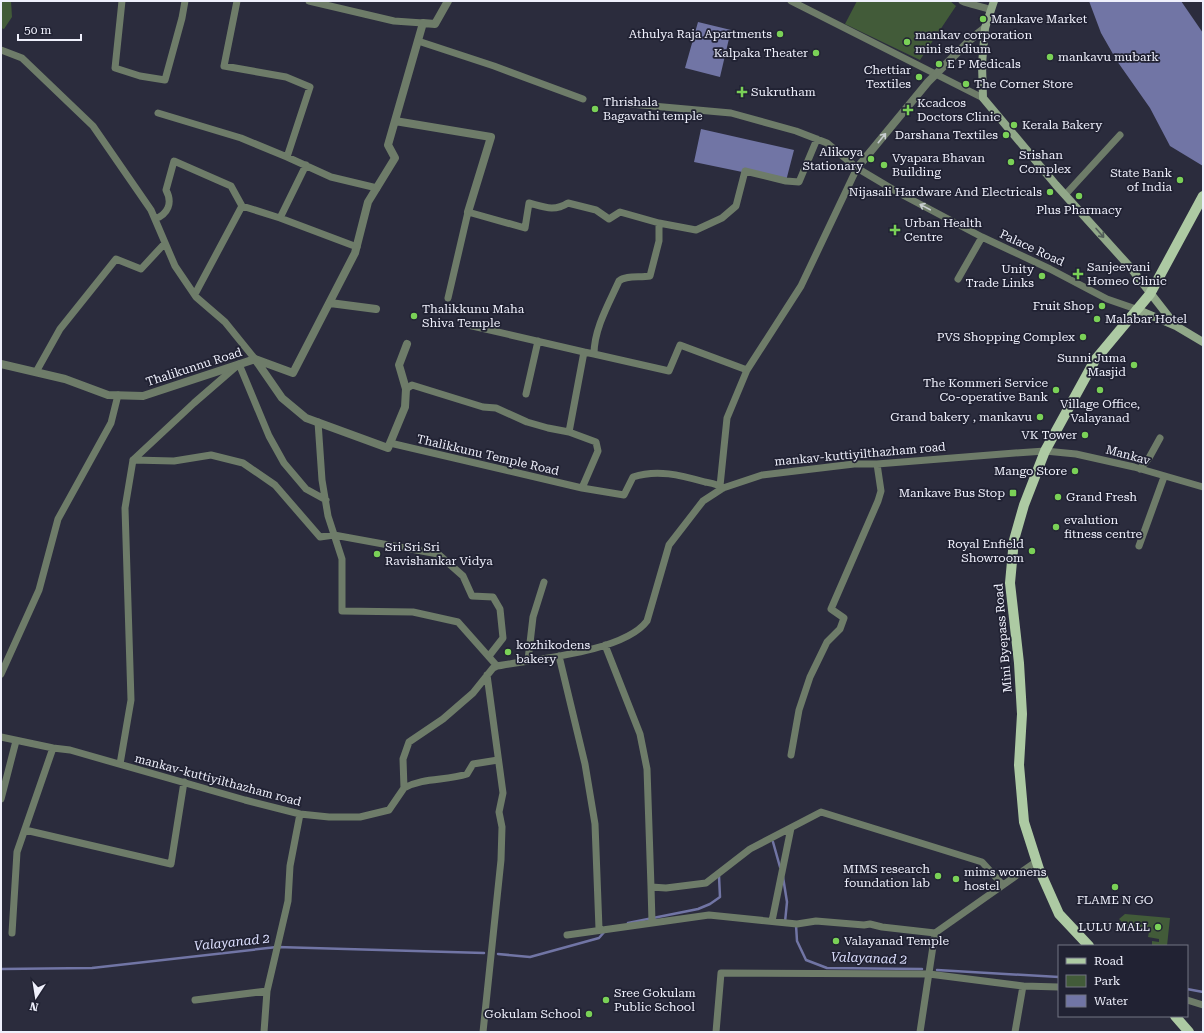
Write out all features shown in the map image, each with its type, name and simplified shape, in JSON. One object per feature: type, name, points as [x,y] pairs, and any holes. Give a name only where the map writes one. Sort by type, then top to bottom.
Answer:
[{"type":"main road","points":[[994,1],[985,28],[982,64],[983,98],[1065,195],[1091,222],[1130,267],[1176,326]]},
{"type":"main road","name":"Mini Byepass Road","points":[[1088,945],[1059,914],[1037,861],[1024,815],[1019,765],[1022,714],[1019,663],[1010,583],[1014,540],[1024,504],[1045,451],[1095,360],[1150,294],[1203,196]]},
{"type":"main road","points":[[1136,309],[1176,326],[1203,342]]},
{"type":"main road","points":[[1176,1017],[1190,1032]]},
{"type":"street","points":[[122,1],[115,68],[140,76],[165,80],[182,18],[185,1]]},
{"type":"street","points":[[237,1],[224,66],[286,78],[310,87],[287,157]]},
{"type":"street","points":[[309,1],[394,21],[435,24],[448,1]]},
{"type":"street","points":[[791,1],[938,73],[983,98]]},
{"type":"street","points":[[962,1],[968,4],[979,5],[990,10]]},
{"type":"street","points":[[255,359],[293,373],[330,303],[357,247],[368,202],[395,158],[388,146],[423,23]]},
{"type":"street","points":[[406,389],[412,385],[484,407],[496,408],[527,422],[569,432],[596,442],[598,451],[582,488],[624,495],[633,477],[644,473],[676,474],[722,487],[727,418],[747,370],[801,286],[857,168],[928,82],[971,39],[985,28]]},
{"type":"street","points":[[418,41],[494,66],[583,99]]},
{"type":"street","points":[[1,50],[22,58],[93,126],[151,210],[174,266],[195,294],[225,322],[255,359],[282,398],[306,418],[388,448],[405,407],[406,389],[399,365],[407,344]]},
{"type":"street","name":"Palace Road","points":[[630,104],[732,112],[796,131],[827,143],[857,168],[899,193],[982,237],[1050,268],[1107,299],[1136,309]]},
{"type":"street","points":[[158,113],[241,138],[331,177],[377,188]]},
{"type":"street","points":[[395,121],[491,137],[468,212],[448,298]]},
{"type":"street","points":[[1065,195],[1120,135]]},
{"type":"street","points":[[468,212],[525,228],[529,203],[547,208],[559,209],[568,204],[596,210],[609,219],[620,212],[659,223],[696,230],[722,218],[736,206],[745,171],[786,181],[799,182],[817,139]]},
{"type":"street","points":[[155,219],[164,216],[169,206],[170,198],[166,190],[174,161],[231,186],[242,206],[280,218],[357,247]]},
{"type":"street","points":[[280,218],[306,165]]},
{"type":"street","points":[[195,294],[242,206]]},
{"type":"street","points":[[594,354],[594,344],[603,315],[619,281],[623,277],[638,278],[650,276],[659,242],[659,223]]},
{"type":"street","points":[[958,279],[982,237]]},
{"type":"street","points":[[36,372],[60,329],[116,259],[141,269],[165,243]]},
{"type":"street","points":[[330,303],[376,309]]},
{"type":"street","points":[[468,325],[669,371],[680,345],[747,370]]},
{"type":"street","points":[[526,394],[538,341]]},
{"type":"street","points":[[569,432],[584,352]]},
{"type":"street","name":"Thalikunnu Road","points":[[1,364],[65,379],[108,394],[143,396],[255,359]]},
{"type":"street","points":[[120,764],[131,700],[125,508],[133,460],[194,403],[239,364],[269,436],[284,463],[306,489],[326,500]]},
{"type":"street","points":[[1,674],[40,590],[58,519],[112,423],[118,395]]},
{"type":"street","points":[[318,422],[322,480],[334,535],[342,559],[342,611],[413,612],[458,622],[497,666],[487,675],[473,693],[443,719],[409,742],[403,758],[404,788]]},
{"type":"street","points":[[1140,469],[1149,458],[1160,438]]},
{"type":"street","name":"Thalikkunu Temple Road","points":[[390,442],[582,488]]},
{"type":"street","name":"mankav-kuttiyilthazham road","points":[[497,666],[599,648],[642,628],[647,621],[669,545],[703,501],[722,487],[762,475],[854,464],[877,464],[1045,451]]},
{"type":"street","name":"Mankav","points":[[1045,451],[1076,454],[1140,469],[1203,487]]},
{"type":"street","points":[[133,460],[174,461],[211,455],[243,463],[275,485],[320,537],[334,535],[438,554],[463,576],[472,596],[493,597],[500,609],[503,638],[488,656]]},
{"type":"street","points":[[791,755],[800,710],[810,677],[828,642],[840,629],[844,618],[831,609],[878,502],[881,491],[877,464]]},
{"type":"street","points":[[1139,546],[1164,477]]},
{"type":"street","points":[[528,660],[533,617],[544,582]]},
{"type":"street","points":[[606,645],[640,734],[647,769],[652,922]]},
{"type":"street","points":[[559,656],[584,764],[595,824],[598,929]]},
{"type":"street","points":[[483,1032],[501,860],[502,827],[499,812],[503,793],[487,675]]},
{"type":"street","name":"mankav-kuttiyilthazham road","points":[[1,737],[70,750],[245,800],[300,814],[329,817],[360,817],[389,810],[404,788]]},
{"type":"street","points":[[1,799],[16,741]]},
{"type":"street","points":[[12,933],[17,852],[53,748]]},
{"type":"street","points":[[404,788],[415,781],[458,777],[467,774],[473,764],[498,760]]},
{"type":"street","points":[[25,830],[171,864],[184,782]]},
{"type":"street","points":[[651,887],[666,888],[706,883],[750,849],[821,812],[982,862],[1002,884]]},
{"type":"street","points":[[264,1032],[267,991],[288,901],[290,866],[300,814]]},
{"type":"street","points":[[772,921],[791,828]]},
{"type":"street","points":[[567,935],[598,929],[709,915],[797,924],[816,921],[864,925],[870,924],[882,927],[935,933],[1002,884],[1037,861]]},
{"type":"street","points":[[920,1032],[935,933]]},
{"type":"street","points":[[716,1032],[721,973],[929,974],[1023,986],[1058,987]]},
{"type":"street","points":[[1015,1032],[1023,986]]},
{"type":"street","points":[[195,1000],[267,991]]},
{"type":"street","points":[[1188,1000],[1203,1004]]},
{"type":"green space","points":[[1,1],[11,1],[12,17],[4,29],[1,28]]},
{"type":"green space","name":"mankav corporation mini stadium","points":[[857,1],[950,1],[956,6],[920,60],[845,24]]},
{"type":"green space","points":[[1125,914],[1170,918],[1167,945],[1152,945],[1152,941],[1159,942],[1159,939],[1148,937],[1149,932],[1130,930],[1119,919]]},
{"type":"water","points":[[1089,1],[1181,1],[1203,33],[1203,166],[1170,146],[1150,108],[1117,61],[1101,33]]},
{"type":"water","points":[[698,22],[731,30],[720,77],[685,68]]},
{"type":"water","points":[[701,129],[794,150],[786,181],[694,162]]},
{"type":"waterway","name":"Valayanad 2","points":[[773,842],[780,867]]},
{"type":"waterway","name":"Valayanad 2","points":[[628,923],[698,909],[710,904],[720,897],[719,876]]},
{"type":"waterway","name":"Valayanad 2","points":[[783,877],[787,902],[785,922]]},
{"type":"waterway","name":"Valayanad 2","points":[[796,925],[797,941],[806,960],[827,968],[922,969]]},
{"type":"waterway","name":"Valayanad 2","points":[[498,954],[530,957],[599,938],[605,931]]},
{"type":"waterway","name":"Valayanad 2","points":[[1,969],[92,968],[277,947],[484,953]]},
{"type":"waterway","points":[[937,970],[1058,977]]},
{"type":"waterway","points":[[1188,989],[1203,992]]},
{"type":"place","name":"Mankave Market","points":[[983,19]]},
{"type":"place","name":"Athulya Raja Apartments","points":[[780,34]]},
{"type":"place","name":"mankav corporation mini stadium","points":[[907,42]]},
{"type":"place","name":"Kalpaka Theater","points":[[816,53]]},
{"type":"place","name":"mankavu mubark","points":[[1050,57]]},
{"type":"place","name":"E P Medicals","points":[[939,64]]},
{"type":"place","name":"Chettiar Textiles","points":[[919,77]]},
{"type":"place","name":"The Corner Store","points":[[966,84]]},
{"type":"place","name":"Sukrutham","points":[[742,92]]},
{"type":"place","name":"Thrishala Bagavathi temple","points":[[595,109]]},
{"type":"place","name":"Kcadcos Doctors Clinic","points":[[908,110]]},
{"type":"place","name":"Kerala Bakery","points":[[1014,125]]},
{"type":"place","name":"Darshana Textiles","points":[[1006,135]]},
{"type":"place","name":"Alikoya Stationary","points":[[871,159]]},
{"type":"place","name":"Srishan Complex","points":[[1011,162]]},
{"type":"place","name":"Vyapara Bhavan Building","points":[[884,165]]},
{"type":"place","name":"State Bank of India","points":[[1180,180]]},
{"type":"place","name":"Nijasali Hardware And Electricals","points":[[1050,192]]},
{"type":"place","name":"Plus Pharmacy","points":[[1079,196]]},
{"type":"place","name":"Urban Health Centre","points":[[895,230]]},
{"type":"place","name":"Sanjeevani Homeo Clinic","points":[[1078,274]]},
{"type":"place","name":"Unity Trade Links","points":[[1042,276]]},
{"type":"place","name":"Fruit Shop","points":[[1102,306]]},
{"type":"place","name":"Thalikkunu Maha Shiva Temple","points":[[414,316]]},
{"type":"place","name":"Malabar Hotel","points":[[1097,319]]},
{"type":"place","name":"PVS Shopping Complex","points":[[1083,337]]},
{"type":"place","name":"Sunni Juma Masjid","points":[[1134,365]]},
{"type":"place","name":"The Kommeri Service Co-operative Bank","points":[[1056,390]]},
{"type":"place","name":"Village Office, Valayanad","points":[[1100,390]]},
{"type":"place","name":"Grand bakery , mankavu","points":[[1040,417]]},
{"type":"place","name":"VK Tower","points":[[1085,435]]},
{"type":"place","name":"Mango Store","points":[[1075,471]]},
{"type":"place","name":"Mankave Bus Stop","points":[[1013,493]]},
{"type":"place","name":"Grand Fresh","points":[[1058,497]]},
{"type":"place","name":"evalution fitness centre","points":[[1056,527]]},
{"type":"place","name":"Royal Enfield Showroom","points":[[1032,551]]},
{"type":"place","name":"Sri Sri Sri Ravishankar Vidya","points":[[377,554]]},
{"type":"place","name":"kozhikodens bakery","points":[[508,652]]},
{"type":"place","name":"MIMS research foundation lab","points":[[938,876]]},
{"type":"place","name":"mims womens hostel","points":[[956,879]]},
{"type":"place","name":"FLAME N GO","points":[[1115,887]]},
{"type":"place","name":"LULU MALL","points":[[1158,927]]},
{"type":"place","name":"Valayanad Temple","points":[[836,941]]},
{"type":"place","name":"Sree Gokulam Public School","points":[[606,1000]]},
{"type":"place","name":"Gokulam School","points":[[589,1014]]}]
